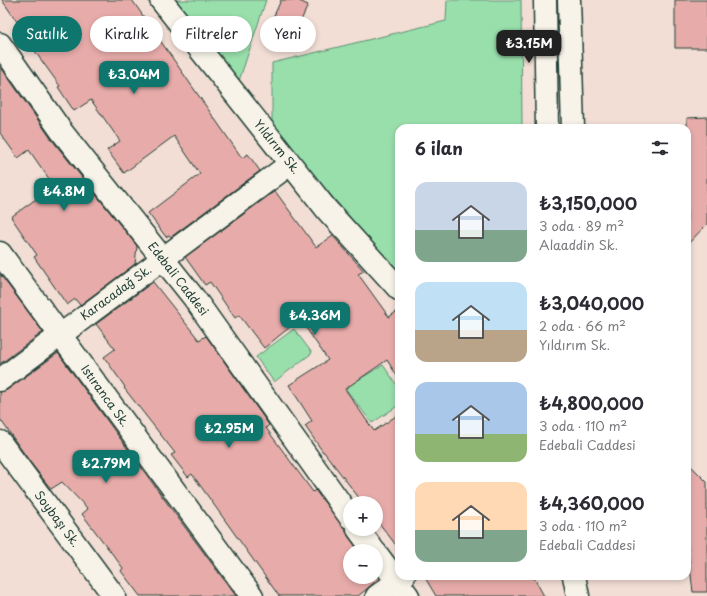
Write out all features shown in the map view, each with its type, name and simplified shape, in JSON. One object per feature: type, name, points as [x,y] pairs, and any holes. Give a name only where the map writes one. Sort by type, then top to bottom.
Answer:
[{"type":"street","name":"Yıldırım Sk.","points":[[161,0],[327,210],[395,285]]},
{"type":"street","points":[[545,0],[547,124]]},
{"type":"street","points":[[569,0],[573,124]]},
{"type":"street","name":"Edebali Caddesi","points":[[0,44],[62,132],[194,298],[343,507]]},
{"type":"street","name":"Karacadağ Sk.","points":[[0,380],[290,164]]},
{"type":"street","name":"Istıranca Sk.","points":[[0,253],[252,596]]},
{"type":"street","name":"Soybaşı Sk.","points":[[0,442],[114,596]]},
{"type":"street","points":[[383,561],[395,576]]},
{"type":"street","points":[[575,580],[578,596]]},
{"type":"street","points":[[587,580],[588,596]]},
{"type":"street","points":[[377,596],[403,585]]},
{"type":"green space","points":[[173,0],[266,0],[252,42],[252,16],[185,16]]},
{"type":"green space","points":[[447,0],[521,0],[522,124],[395,124],[395,268],[272,128],[272,63],[446,21]]},
{"type":"green space","points":[[211,52],[249,52],[237,87]]},
{"type":"green space","points":[[294,329],[312,353],[274,382],[256,357]]},
{"type":"green space","points":[[383,365],[395,382],[395,408],[372,423],[345,388]]},
{"type":"building","points":[[2,0],[132,0],[143,16],[90,16],[90,52],[163,52],[163,45],[242,158],[248,154],[260,171],[171,237],[169,235],[166,237],[148,213],[200,174],[174,136],[124,173],[107,150],[120,141],[91,100],[74,111],[58,87],[60,86],[35,52],[82,52],[82,16],[13,16]]},
{"type":"building","points":[[281,0],[297,0],[308,5],[303,16],[274,16]]},
{"type":"building","points":[[675,0],[707,0],[707,48],[675,48]]},
{"type":"building","points":[[0,66],[52,140],[137,246],[135,264],[80,305],[75,299],[67,305],[34,257],[37,255],[11,217],[54,186],[29,150],[18,158],[0,133]]},
{"type":"building","points":[[707,117],[707,224],[691,241],[691,124],[687,124],[687,118]]},
{"type":"building","points":[[275,191],[316,247],[333,236],[364,271],[358,274],[389,317],[395,313],[395,373],[387,360],[345,389],[374,431],[395,417],[395,544],[383,528],[383,496],[358,496],[323,452],[305,426],[312,421],[289,385],[328,360],[300,319],[264,348],[239,315],[235,318],[210,282],[205,285],[185,257]]},
{"type":"building","points":[[0,274],[43,332],[0,364]]},
{"type":"building","points":[[153,282],[199,340],[206,336],[269,425],[266,428],[313,492],[315,490],[343,526],[343,536],[348,536],[354,544],[343,544],[343,584],[373,584],[358,596],[279,596],[192,474],[188,477],[171,455],[175,453],[124,388],[125,387],[104,357],[115,349],[96,324]]},
{"type":"building","points":[[58,353],[236,596],[140,596],[121,571],[123,568],[82,514],[88,509],[62,482],[51,489],[30,462],[0,419],[0,392],[7,390]]},
{"type":"building","points":[[691,466],[707,482],[707,592],[693,592],[691,575]]},
{"type":"building","points":[[426,580],[535,580],[544,596],[436,596]]}]
